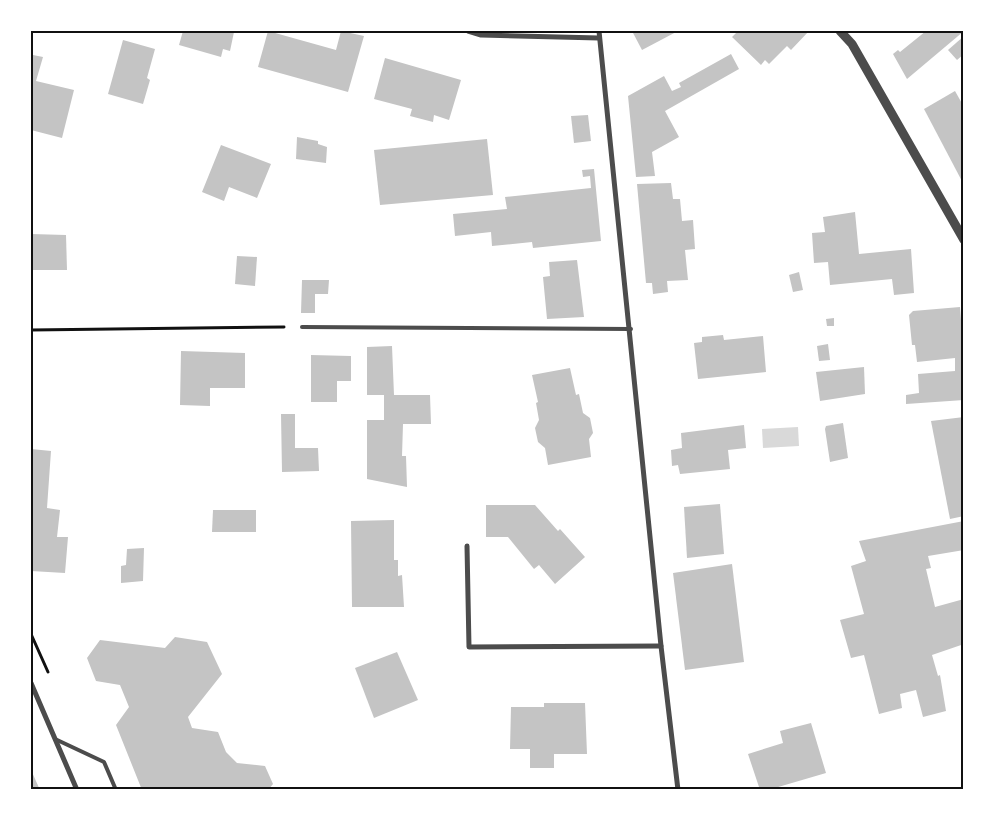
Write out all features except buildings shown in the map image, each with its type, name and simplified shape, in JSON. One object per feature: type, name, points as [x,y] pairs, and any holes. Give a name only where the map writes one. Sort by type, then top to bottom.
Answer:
[{"type":"street","points":[[468,31],[481,34],[600,38]]},
{"type":"street","points":[[599,31],[631,330],[661,646],[678,790]]},
{"type":"street","points":[[840,31],[852,44],[964,240]]},
{"type":"street","points":[[467,546],[469,647],[661,646]]},
{"type":"street","points":[[31,683],[77,790]]},
{"type":"lane","points":[[302,327],[631,330]]},
{"type":"lane","points":[[55,739],[104,762],[116,790]]},
{"type":"path","points":[[31,330],[302,327]]},
{"type":"shaded area","points":[[798,427],[799,446],[763,448],[762,429]]}]
